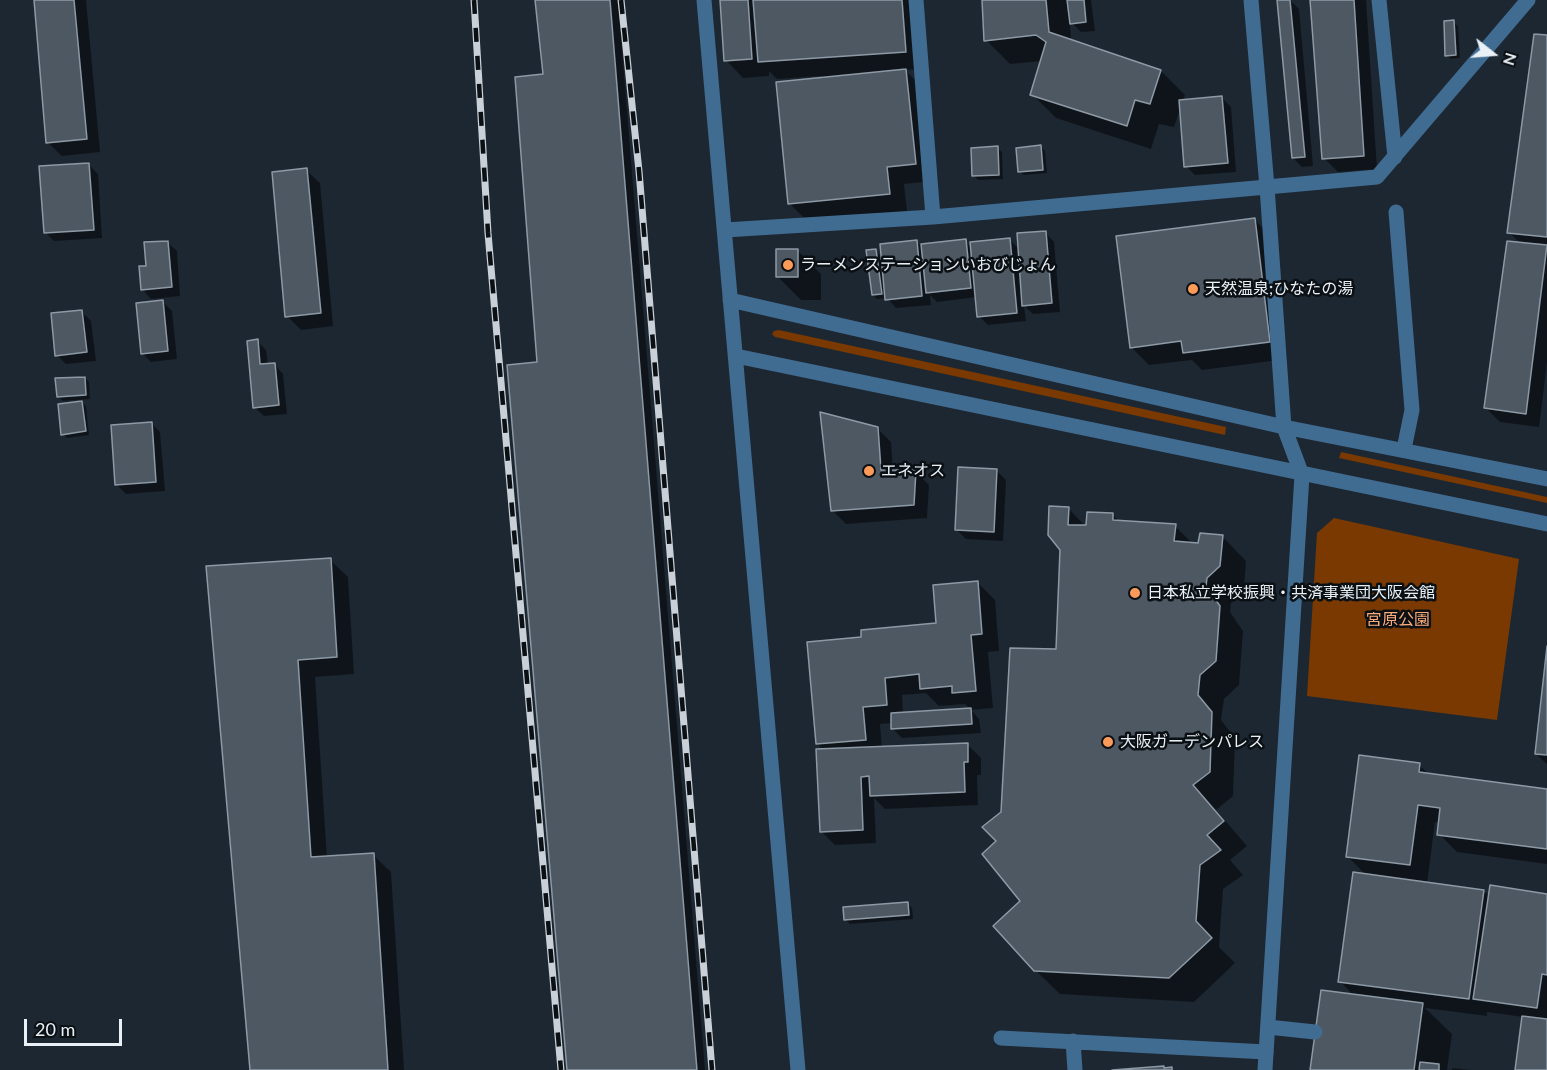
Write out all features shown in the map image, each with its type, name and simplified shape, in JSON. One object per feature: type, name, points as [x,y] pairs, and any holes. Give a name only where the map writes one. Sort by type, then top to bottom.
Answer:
[{"type":"street","points":[[704,0],[798,1070]]},
{"type":"street","points":[[916,0],[933,217]]},
{"type":"street","points":[[1251,0],[1284,427],[1302,475],[1265,1070]]},
{"type":"street","points":[[1379,0],[1395,157]]},
{"type":"street","points":[[725,230],[933,217],[1377,177],[1528,0]]},
{"type":"street","points":[[1396,212],[1412,410],[1404,450]]},
{"type":"street","points":[[730,300],[1284,427],[1547,479]]},
{"type":"street","points":[[736,356],[1547,524]]},
{"type":"street","points":[[1268,1028],[1315,1032]]},
{"type":"street","points":[[1001,1038],[1266,1052]]},
{"type":"street","points":[[1073,1041],[1075,1070]]},
{"type":"green space","points":[[779,330],[1226,427],[1225,435],[775,337],[772,334]]},
{"type":"green space","points":[[1341,452],[1547,497],[1547,503],[1339,458]]},
{"type":"green space","name":"宮原公園","points":[[1334,518],[1519,559],[1497,720],[1307,696],[1317,533]]},
{"type":"building","points":[[34,0],[74,0],[87,139],[46,143]]},
{"type":"building","points":[[535,0],[610,0],[697,1070],[567,1070],[507,365],[537,362],[515,77],[543,74]]},
{"type":"building","points":[[720,0],[748,0],[752,59],[724,61]]},
{"type":"building","points":[[753,0],[902,0],[906,52],[758,62]]},
{"type":"building","points":[[982,0],[1046,0],[1049,32],[1161,70],[1150,104],[1135,100],[1127,126],[1030,95],[1046,42],[1036,35],[984,41]]},
{"type":"building","points":[[1067,0],[1084,0],[1086,22],[1070,24]]},
{"type":"building","points":[[1277,0],[1290,0],[1305,157],[1292,158]]},
{"type":"building","points":[[1310,0],[1354,0],[1364,156],[1322,159]]},
{"type":"building","points":[[1454,20],[1456,55],[1445,56],[1444,21]]},
{"type":"building","points":[[1534,34],[1547,35],[1547,237],[1507,233]]},
{"type":"building","points":[[906,69],[916,164],[887,167],[890,194],[788,204],[776,82]]},
{"type":"building","points":[[1222,96],[1228,163],[1184,167],[1179,100]]},
{"type":"building","points":[[1041,145],[1043,170],[1018,172],[1016,148]]},
{"type":"building","points":[[998,146],[999,175],[972,176],[971,148]]},
{"type":"building","points":[[89,163],[94,230],[44,233],[39,166]]},
{"type":"building","points":[[307,168],[321,313],[285,317],[272,172]]},
{"type":"building","name":"天然温泉;ひなたの湯","points":[[1255,218],[1270,342],[1183,353],[1181,341],[1130,348],[1116,236]]},
{"type":"building","points":[[1046,231],[1052,303],[1022,306],[1017,233]]},
{"type":"building","points":[[1010,238],[1017,313],[977,317],[970,242]]},
{"type":"building","points":[[966,239],[971,288],[926,293],[921,244]]},
{"type":"building","points":[[917,240],[922,296],[885,300],[880,244]]},
{"type":"building","points":[[168,241],[172,287],[141,290],[139,266],[146,266],[144,242]]},
{"type":"building","points":[[1507,241],[1547,245],[1526,414],[1484,408]]},
{"type":"building","points":[[776,249],[798,249],[798,277],[776,277]]},
{"type":"building","points":[[876,249],[882,294],[872,295],[866,250]]},
{"type":"building","points":[[163,300],[168,351],[141,354],[136,303]]},
{"type":"building","points":[[82,310],[87,352],[55,356],[51,313]]},
{"type":"building","points":[[258,339],[260,364],[275,363],[279,405],[253,408],[247,341]]},
{"type":"building","points":[[85,377],[86,395],[57,397],[55,378]]},
{"type":"building","points":[[82,401],[86,431],[61,435],[58,404]]},
{"type":"building","points":[[820,412],[878,427],[881,470],[916,470],[914,505],[831,511]]},
{"type":"building","points":[[152,422],[156,482],[115,485],[111,425]]},
{"type":"building","points":[[958,467],[997,469],[994,532],[955,530]]},
{"type":"building","name":"大阪ガーデンパレス","points":[[1049,506],[1069,507],[1068,525],[1086,525],[1087,512],[1113,513],[1113,520],[1176,524],[1174,541],[1198,543],[1200,533],[1223,535],[1220,566],[1207,578],[1206,586],[1220,606],[1216,661],[1200,675],[1198,695],[1212,712],[1210,772],[1193,785],[1224,821],[1207,835],[1221,850],[1200,865],[1196,921],[1212,938],[1169,978],[1034,971],[993,926],[1020,901],[982,854],[996,841],[982,827],[1001,812],[1010,648],[1056,649],[1060,550],[1048,535]]},
{"type":"building","points":[[331,558],[337,657],[298,660],[311,857],[374,853],[388,1070],[250,1070],[206,566]]},
{"type":"building","points":[[978,581],[982,634],[971,635],[976,691],[952,693],[952,686],[920,689],[919,674],[885,678],[887,705],[863,707],[866,740],[816,744],[807,642],[861,637],[861,630],[936,623],[933,585]]},
{"type":"building","points":[[1547,646],[1547,755],[1535,754]]},
{"type":"building","points":[[971,708],[972,724],[891,729],[891,713]]},
{"type":"building","points":[[968,743],[968,762],[964,762],[965,792],[870,796],[869,776],[861,777],[863,830],[820,832],[816,749]]},
{"type":"building","points":[[1359,755],[1420,763],[1419,772],[1547,789],[1547,849],[1437,835],[1440,808],[1418,805],[1410,865],[1346,857]]},
{"type":"building","points":[[1353,872],[1484,890],[1469,999],[1338,982]]},
{"type":"building","points":[[1490,885],[1547,894],[1547,975],[1542,974],[1537,1008],[1473,999]]},
{"type":"building","points":[[908,902],[909,915],[844,920],[843,907]]},
{"type":"building","points":[[1321,990],[1423,1003],[1414,1070],[1310,1070]]},
{"type":"building","points":[[1522,1016],[1547,1019],[1547,1070],[1515,1070]]},
{"type":"building","points":[[1420,1062],[1439,1064],[1439,1070],[1419,1070]]},
{"type":"building","points":[[1164,1066],[1164,1068],[1172,1067],[1172,1070],[1112,1070]]},
{"type":"railway","points":[[474,0],[488,233],[561,1070]]},
{"type":"railway","points":[[621,0],[639,171],[712,1070]]},
{"type":"place","name":"ラーメンステーションいおびじょん","points":[[788,265]]},
{"type":"place","name":"天然温泉;ひなたの湯","points":[[1193,289]]},
{"type":"place","name":"エネオス","points":[[869,471]]},
{"type":"place","name":"日本私立学校振興・共済事業団大阪会館","points":[[1135,593]]},
{"type":"place","name":"大阪ガーデンパレス","points":[[1108,742]]}]
